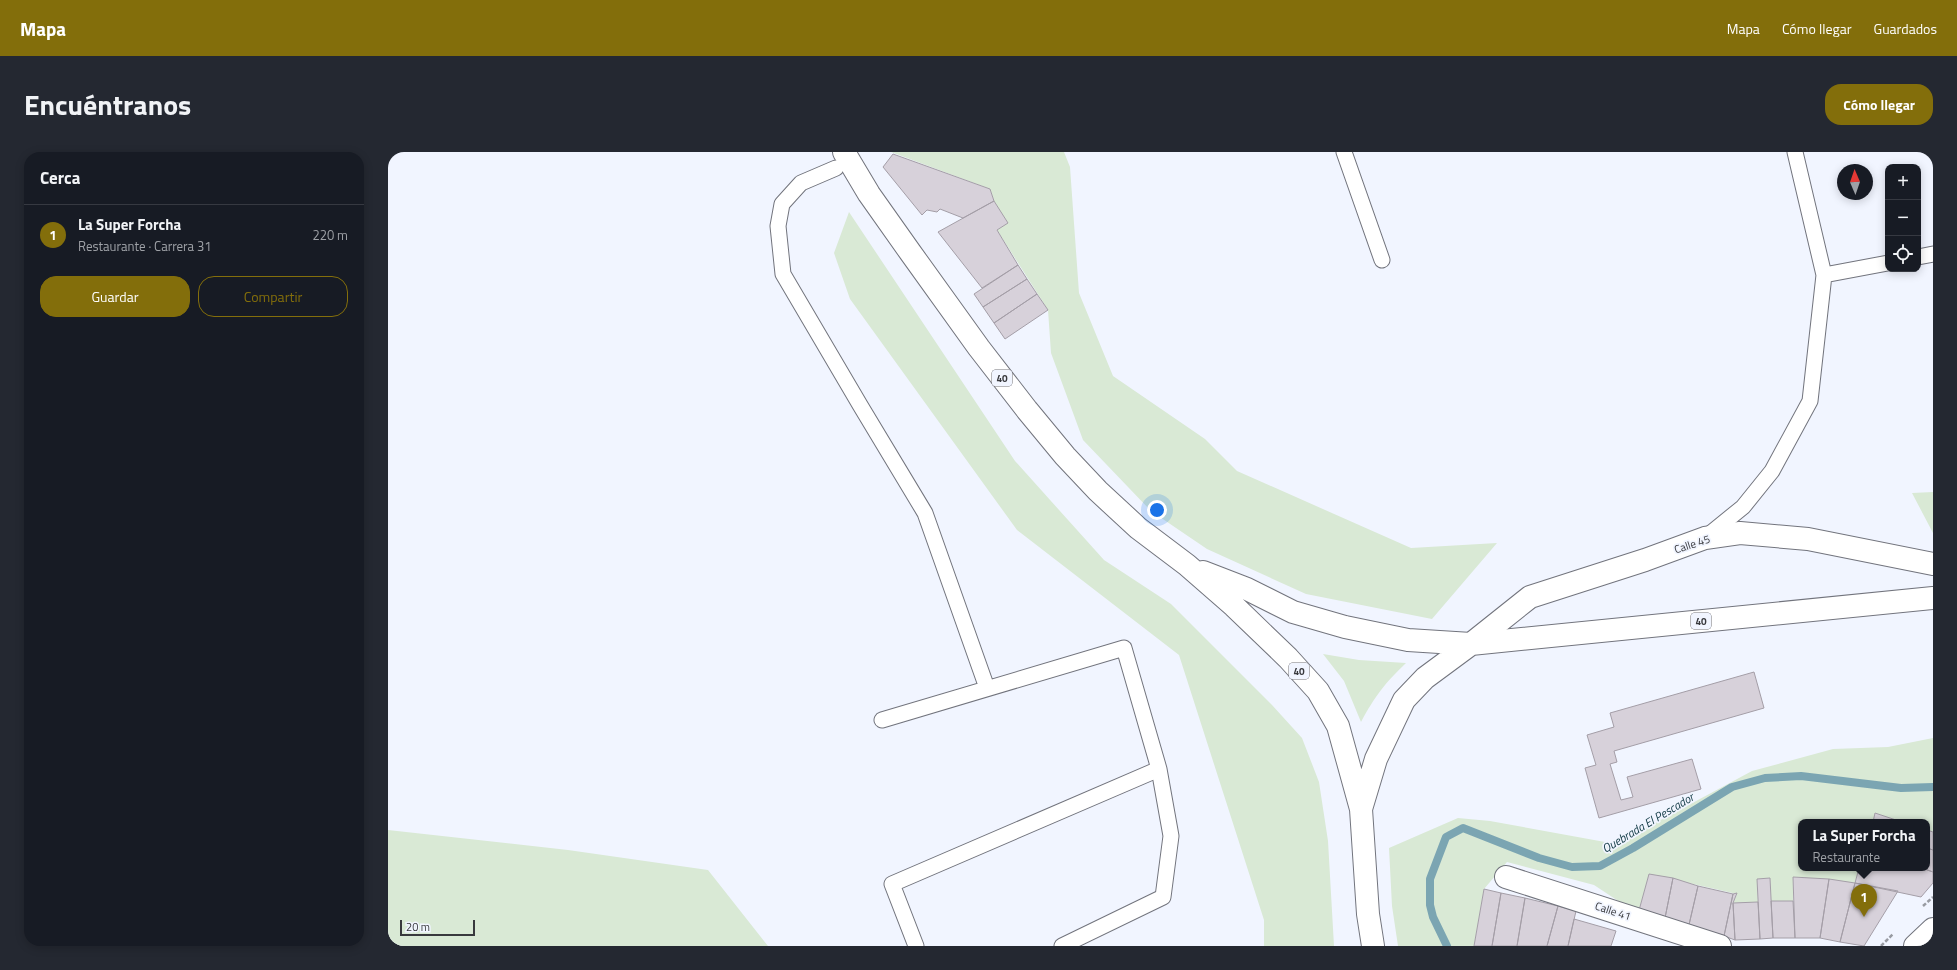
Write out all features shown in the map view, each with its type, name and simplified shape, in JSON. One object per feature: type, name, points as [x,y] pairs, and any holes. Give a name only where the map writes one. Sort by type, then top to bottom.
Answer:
[{"type":"main road","name":"40","points":[[840,160],[869,194],[979,348],[1065,456],[1098,491],[1138,528],[1188,565],[1240,612],[1288,658],[1318,691],[1338,726],[1361,809],[1368,914],[1373,946]]},
{"type":"main road","name":"Calle 45","points":[[1361,809],[1376,759],[1404,700],[1425,678],[1530,597],[1645,560],[1705,538],[1740,533],[1808,539],[1933,564]]},
{"type":"main road","name":"40","points":[[1188,565],[1247,589],[1293,612],[1345,627],[1408,640],[1471,644],[1933,598]]},
{"type":"main road","name":"Calle 41","points":[[1506,877],[1720,946]]},
{"type":"main road","points":[[1915,946],[1933,929]]},
{"type":"lane","points":[[1344,152],[1382,260]]},
{"type":"lane","points":[[1705,538],[1743,507],[1772,471],[1810,400],[1824,275],[1796,152]]},
{"type":"lane","points":[[840,160],[802,183],[782,204],[778,226],[783,274],[925,513],[988,688]]},
{"type":"lane","points":[[1921,256],[1933,254]]},
{"type":"lane","points":[[1824,275],[1885,264]]},
{"type":"lane","points":[[882,720],[1124,648],[1159,769],[1171,836],[1163,897],[1062,946]]},
{"type":"lane","points":[[916,946],[892,884],[1159,769]]},
{"type":"green space","points":[[891,152],[1064,152],[1070,167],[1079,293],[1113,376],[1205,439],[1237,471],[1411,548],[1497,543],[1432,619],[1306,594],[1207,549],[1151,511],[1083,440],[1051,353],[1048,310],[997,230],[1007,223],[994,201],[990,189]]},
{"type":"green space","points":[[849,212],[1015,461],[1104,560],[1171,604],[1272,705],[1302,738],[1319,782],[1328,841],[1334,946],[1264,946],[1264,920],[1179,655],[1017,530],[850,299],[834,253]]},
{"type":"green space","points":[[1933,492],[1933,533],[1912,493]]},
{"type":"green space","points":[[1323,654],[1359,660],[1406,663],[1381,690],[1361,722],[1344,681]]},
{"type":"green space","points":[[1933,738],[1933,832],[1930,831],[1930,819],[1892,819],[1875,814],[1874,819],[1798,819],[1798,871],[1858,871],[1855,883],[1793,877],[1793,901],[1771,901],[1770,878],[1757,879],[1758,902],[1733,903],[1737,894],[1649,874],[1638,914],[1594,885],[1507,862],[1484,889],[1474,946],[1398,946],[1392,906],[1389,848],[1458,818],[1490,821],[1616,844],[1752,771],[1833,749],[1888,747]]},
{"type":"green space","points":[[388,830],[568,850],[708,870],[768,946],[388,946]]},
{"type":"building","points":[[893,154],[990,189],[994,201],[963,218],[940,209],[937,212],[927,210],[922,215],[883,167]]},
{"type":"building","points":[[994,201],[1008,223],[997,230],[1018,265],[982,288],[938,232]]},
{"type":"building","points":[[1018,265],[1027,279],[983,307],[974,294]]},
{"type":"building","points":[[1027,279],[1037,294],[994,323],[983,307]]},
{"type":"building","points":[[1037,294],[1048,310],[1005,339],[994,323]]},
{"type":"building","points":[[1754,672],[1764,708],[1614,751],[1617,762],[1610,764],[1621,800],[1633,797],[1627,777],[1692,759],[1701,789],[1599,818],[1585,768],[1596,765],[1587,735],[1614,727],[1610,713]]},
{"type":"building","points":[[1875,813],[1893,819],[1874,819]]},
{"type":"building","points":[[1930,831],[1933,832],[1933,850],[1930,849]]},
{"type":"building","points":[[1930,849],[1933,850],[1933,872],[1930,871]]},
{"type":"building","points":[[1858,871],[1933,872],[1933,883],[1921,897],[1855,883]]},
{"type":"building","points":[[1649,874],[1673,878],[1664,923],[1638,914]]},
{"type":"building","points":[[1793,877],[1829,879],[1820,938],[1795,938]]},
{"type":"building","points":[[1673,878],[1698,886],[1688,929],[1664,923]]},
{"type":"building","points":[[1770,878],[1773,938],[1760,939],[1757,879]]},
{"type":"building","points":[[1829,879],[1855,883],[1840,942],[1820,938]]},
{"type":"building","points":[[1855,883],[1898,891],[1864,946],[1840,942]]},
{"type":"building","points":[[1698,886],[1733,894],[1724,936],[1688,929]]},
{"type":"building","points":[[1484,889],[1501,893],[1492,946],[1474,946]]},
{"type":"building","points":[[1501,893],[1525,898],[1517,946],[1492,946]]},
{"type":"building","points":[[1737,893],[1733,903],[1735,940],[1724,936],[1733,894]]},
{"type":"building","points":[[1525,898],[1558,906],[1547,946],[1517,946]]},
{"type":"building","points":[[1771,901],[1793,901],[1795,938],[1773,938]]},
{"type":"building","points":[[1758,902],[1760,939],[1735,940],[1733,903]]},
{"type":"building","points":[[1558,906],[1576,911],[1568,946],[1547,946]]},
{"type":"building","points":[[1574,919],[1616,931],[1611,946],[1568,946]]},
{"type":"waterway","name":"Quebrada El Pescador","points":[[1447,946],[1433,917],[1430,905],[1430,879],[1446,837],[1463,828],[1539,858],[1572,867],[1600,866],[1633,848],[1732,787],[1765,778],[1801,776],[1901,788],[1933,787]]},
{"type":"place","name":"La Super Forcha","points":[[1864,917]]}]
